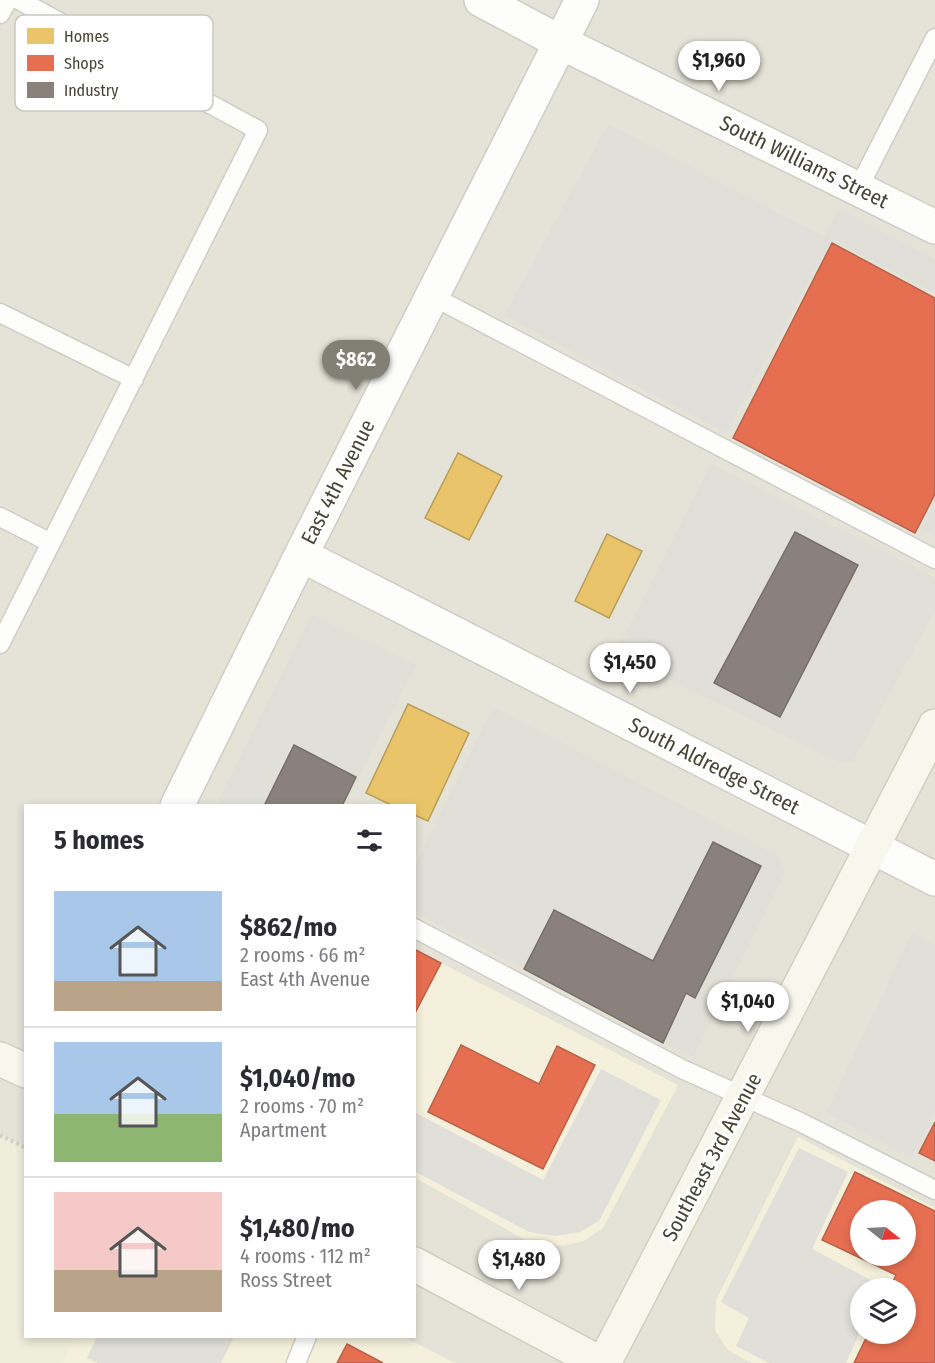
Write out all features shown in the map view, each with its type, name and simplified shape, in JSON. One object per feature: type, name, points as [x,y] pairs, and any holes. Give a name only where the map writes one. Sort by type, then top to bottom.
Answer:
[{"type":"main road","name":"Southeast 3rd Avenue","points":[[602,1363],[744,1096],[935,726]]},
{"type":"main road","points":[[0,1059],[24,1070]]},
{"type":"main road","points":[[416,1264],[602,1363]]},
{"type":"street","name":"South Williams Street","points":[[481,0],[560,42],[935,227]]},
{"type":"street","name":"East 4th Avenue","points":[[179,804],[301,555],[582,0]]},
{"type":"street","name":"South Aldredge Street","points":[[301,555],[935,879]]},
{"type":"lane","points":[[0,14],[8,0]]},
{"type":"lane","points":[[19,0],[47,15]]},
{"type":"lane","points":[[858,189],[935,38]]},
{"type":"lane","points":[[0,644],[258,130],[213,106]]},
{"type":"lane","points":[[432,296],[935,560]]},
{"type":"lane","points":[[0,313],[134,379]]},
{"type":"lane","points":[[0,517],[51,543]]},
{"type":"lane","points":[[416,929],[682,1069],[800,1122],[935,1191]]},
{"type":"lane","points":[[296,1363],[306,1338]]},
{"type":"path","points":[[0,1135],[24,1147]]},
{"type":"shaded area","points":[[0,0],[935,0],[935,1363],[0,1363]]},
{"type":"shaded area","points":[[608,124],[825,237],[839,209],[935,259],[935,293],[831,240],[726,433],[504,316]]},
{"type":"shaded area","points":[[711,464],[935,578],[935,610],[853,761],[840,762],[615,654]]},
{"type":"shaded area","points":[[935,502],[935,537],[921,529]]},
{"type":"shaded area","points":[[869,552],[935,586],[935,600],[848,762],[780,725]]},
{"type":"shaded area","points":[[312,614],[339,628],[251,804],[217,804]]},
{"type":"shaded area","points":[[339,628],[416,665],[346,804],[251,804]]},
{"type":"shaded area","points":[[493,707],[779,856],[785,873],[693,1057],[416,913],[416,864]]},
{"type":"shaded area","points":[[912,933],[935,945],[935,1112],[911,1158],[826,1113]]},
{"type":"shaded area","points":[[416,950],[678,1085],[603,1228],[584,1241],[561,1246],[527,1241],[416,1178]]},
{"type":"shaded area","points":[[601,1069],[661,1100],[599,1221],[580,1232],[555,1236],[529,1232],[416,1172],[416,1113],[543,1180]]},
{"type":"shaded area","points":[[0,1134],[24,1146],[24,1338],[74,1338],[62,1363],[0,1363]]},
{"type":"shaded area","points":[[798,1137],[935,1208],[935,1363],[752,1363],[729,1351],[715,1331],[716,1300]]},
{"type":"shaded area","points":[[799,1148],[848,1172],[812,1249],[867,1278],[850,1278],[850,1344],[855,1344],[846,1363],[769,1363],[736,1346],[749,1318],[721,1302]]},
{"type":"shaded area","points":[[74,1338],[406,1338],[455,1363],[62,1363]]},
{"type":"shaded area","points":[[96,1338],[234,1338],[221,1363],[98,1363],[87,1358]]},
{"type":"building: Homes","points":[[458,453],[502,476],[469,540],[425,518]]},
{"type":"building: Homes","points":[[607,534],[642,551],[609,618],[575,601]]},
{"type":"building: Homes","points":[[408,704],[469,733],[428,821],[416,816],[416,804],[389,804],[366,793]]},
{"type":"building: Shops","points":[[832,243],[935,298],[935,494],[915,533],[733,438]]},
{"type":"building: Shops","points":[[416,950],[441,963],[416,1011]]},
{"type":"building: Shops","points":[[461,1045],[539,1084],[557,1046],[595,1065],[543,1169],[428,1112]]},
{"type":"building: Shops","points":[[935,1122],[935,1161],[919,1153]]},
{"type":"building: Shops","points":[[855,1172],[912,1200],[850,1200],[850,1253],[822,1240]]},
{"type":"building: Shops","points":[[916,1202],[935,1211],[935,1363],[854,1363],[863,1344],[916,1344],[916,1278],[895,1278],[896,1275],[877,1266],[916,1266]]},
{"type":"building: Shops","points":[[347,1344],[383,1363],[337,1363]]},
{"type":"building: Industry","points":[[795,532],[858,565],[780,717],[714,683]]},
{"type":"building: Industry","points":[[294,745],[356,777],[343,804],[265,804]]},
{"type":"building: Industry","points":[[713,842],[761,866],[695,998],[686,993],[663,1043],[524,969],[554,910],[653,961]]}]
